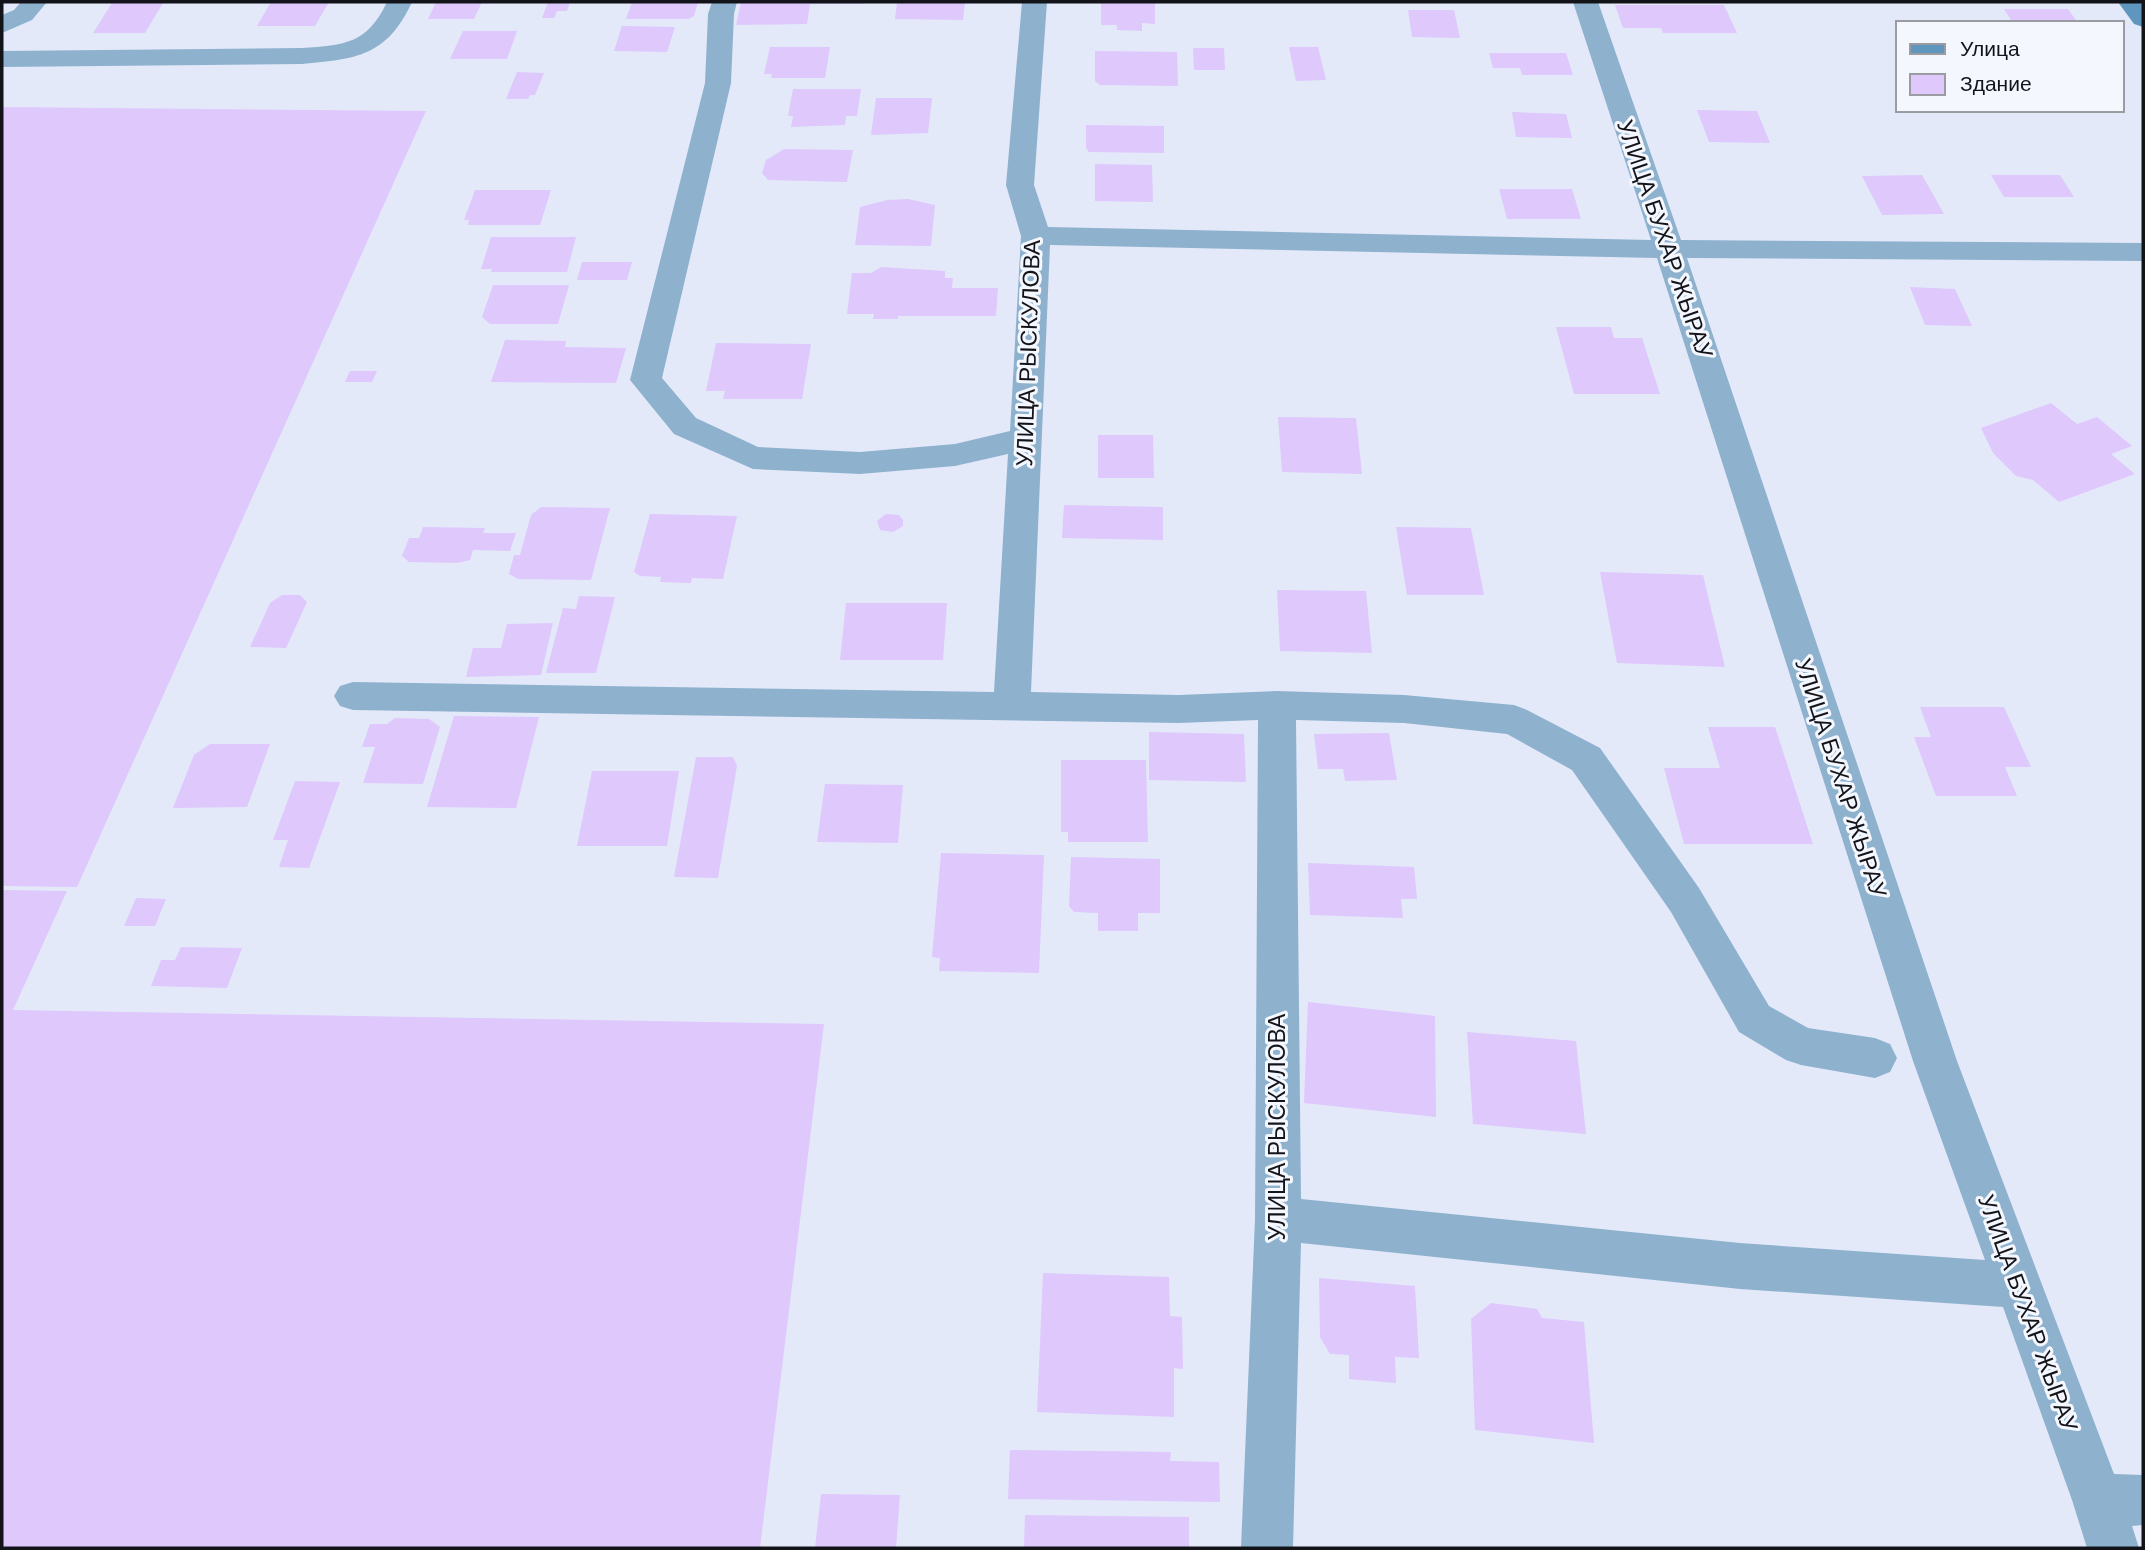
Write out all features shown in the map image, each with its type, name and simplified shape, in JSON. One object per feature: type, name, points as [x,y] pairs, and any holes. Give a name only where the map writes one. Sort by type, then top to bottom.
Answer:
[{"type":"street","points":[[2,26],[23,15],[34,2]]},
{"type":"street","points":[[2,59],[302,56],[344,52],[373,42],[393,17],[399,2]]},
{"type":"street","points":[[724,2],[721,14],[718,83],[646,380],[685,426],[754,458],[860,463],[955,455],[1025,439]]},
{"type":"street","name":"УЛИЦА РЫСКУЛОВА","points":[[1012,708],[1036,236],[1020,185],[1034,2]]},
{"type":"street","name":"УЛИЦА БУХАР ЖЫРАУ","points":[[1586,2],[1935,1061],[2018,1284],[2121,1500],[2113,1548]]},
{"type":"street","points":[[2131,2],[2143,19]]},
{"type":"street","points":[[1036,236],[1668,249],[2143,252]]},
{"type":"street","points":[[353,696],[1012,708],[1179,709],[1277,705],[1404,709],[1514,720],[1586,759],[1685,900],[1754,1019],[1801,1046],[1875,1058]]},
{"type":"street","name":"УЛИЦА РЫСКУЛОВА","points":[[1267,1548],[1278,1219],[1277,705]]},
{"type":"street","points":[[1278,1219],[1789,1272],[1891,1280],[2018,1284]]},
{"type":"building","points":[[271,2],[329,2],[315,26],[257,26]]},
{"type":"building","points":[[436,2],[482,2],[474,19],[428,19]]},
{"type":"building","points":[[548,2],[570,2],[567,11],[557,11],[554,18],[542,18]]},
{"type":"building","points":[[632,2],[698,2],[694,16],[688,19],[626,19]]},
{"type":"building","points":[[741,2],[864,4],[810,4],[807,24],[736,25]]},
{"type":"building","points":[[897,2],[965,2],[963,20],[895,19]]},
{"type":"building","points":[[1101,2],[1155,2],[1155,24],[1142,23],[1142,31],[1117,30],[1117,25],[1101,25]]},
{"type":"building","points":[[112,3],[163,3],[145,33],[93,33]]},
{"type":"building","points":[[1615,5],[1724,5],[1737,33],[1663,33],[1661,28],[1623,28]]},
{"type":"building","points":[[2004,9],[2068,9],[2077,21],[2012,21]]},
{"type":"building","points":[[1408,10],[1454,10],[1460,38],[1412,37]]},
{"type":"building","points":[[622,26],[675,27],[667,52],[614,51]]},
{"type":"building","points":[[463,31],[517,31],[507,59],[450,59]]},
{"type":"building","points":[[770,47],[830,47],[825,78],[771,78],[772,74],[764,74]]},
{"type":"building","points":[[1289,47],[1318,47],[1326,80],[1296,81]]},
{"type":"building","points":[[1193,48],[1224,48],[1225,70],[1194,70]]},
{"type":"building","points":[[1095,51],[1177,52],[1178,86],[1100,85],[1095,81]]},
{"type":"building","points":[[1489,53],[1566,53],[1573,75],[1522,75],[1520,68],[1493,68]]},
{"type":"building","points":[[517,72],[544,73],[535,95],[530,95],[528,99],[506,99]]},
{"type":"building","points":[[793,89],[861,89],[857,116],[846,116],[845,125],[791,127],[793,116],[788,116]]},
{"type":"building","points":[[876,98],[932,98],[928,133],[871,135]]},
{"type":"building","points":[[2,107],[426,111],[77,887],[2,886]]},
{"type":"building","points":[[1697,110],[1757,111],[1770,143],[1709,142]]},
{"type":"building","points":[[1512,112],[1566,114],[1572,138],[1516,137]]},
{"type":"building","points":[[1086,125],[1164,126],[1164,153],[1089,152],[1086,148]]},
{"type":"building","points":[[784,149],[853,150],[847,182],[768,180],[762,173],[766,160]]},
{"type":"building","points":[[1095,164],[1152,165],[1153,202],[1095,201]]},
{"type":"building","points":[[1922,175],[1944,214],[1882,215],[1862,176]]},
{"type":"building","points":[[1991,175],[2060,175],[2074,197],[2004,197]]},
{"type":"building","points":[[1499,189],[1572,189],[1581,219],[1507,219]]},
{"type":"building","points":[[475,190],[551,190],[540,225],[468,225],[469,220],[464,220]]},
{"type":"building","points":[[908,199],[935,205],[931,246],[855,245],[860,207],[887,200]]},
{"type":"building","points":[[491,237],[576,237],[567,272],[491,272],[492,269],[481,269]]},
{"type":"building","points":[[582,262],[632,262],[627,280],[577,280]]},
{"type":"building","points":[[881,267],[945,271],[945,278],[953,278],[952,288],[998,288],[996,316],[898,316],[898,319],[873,319],[874,314],[847,314],[852,273],[871,273]]},
{"type":"building","points":[[493,285],[569,285],[558,324],[490,324],[482,317]]},
{"type":"building","points":[[1910,287],[1955,289],[1972,326],[1925,325]]},
{"type":"building","points":[[1556,327],[1611,327],[1614,338],[1642,338],[1660,394],[1574,394]]},
{"type":"building","points":[[505,340],[566,341],[565,347],[626,348],[616,383],[491,382]]},
{"type":"building","points":[[716,343],[811,344],[802,399],[723,399],[725,391],[706,391]]},
{"type":"building","points":[[350,371],[377,371],[372,382],[345,382]]},
{"type":"building","points":[[2051,403],[2077,424],[2097,417],[2132,446],[2111,454],[2135,474],[2059,502],[2033,480],[2016,476],[1993,453],[1981,428]]},
{"type":"building","points":[[1278,417],[1356,418],[1362,474],[1282,472]]},
{"type":"building","points":[[1098,435],[1153,435],[1154,478],[1098,478]]},
{"type":"building","points":[[1064,505],[1163,507],[1163,540],[1062,538]]},
{"type":"building","points":[[541,507],[610,508],[591,580],[518,579],[509,574],[514,555],[520,555],[531,515]]},
{"type":"building","points":[[650,514],[737,516],[723,579],[692,578],[691,583],[660,582],[661,577],[640,576],[634,572]]},
{"type":"building","points":[[886,514],[899,515],[903,526],[893,532],[880,530],[877,521]]},
{"type":"building","points":[[423,527],[485,528],[483,533],[516,533],[510,551],[473,550],[470,560],[457,563],[409,562],[402,556],[409,538],[419,538]]},
{"type":"building","points":[[1396,527],[1471,528],[1484,595],[1407,595]]},
{"type":"building","points":[[1600,572],[1703,575],[1725,667],[1617,663]]},
{"type":"building","points":[[1277,590],[1366,591],[1372,653],[1280,651]]},
{"type":"building","points":[[282,595],[300,595],[307,602],[286,648],[250,647],[270,603]]},
{"type":"building","points":[[579,596],[615,597],[596,673],[546,673],[563,608],[576,609]]},
{"type":"building","points":[[846,603],[947,603],[943,660],[840,660]]},
{"type":"building","points":[[553,623],[541,675],[466,677],[473,648],[501,648],[507,624]]},
{"type":"building","points":[[1920,707],[2004,707],[2031,767],[2005,767],[2017,796],[1936,796],[1914,737],[1931,737]]},
{"type":"building","points":[[454,716],[539,717],[516,808],[427,807]]},
{"type":"building","points":[[395,718],[429,719],[440,727],[423,784],[363,783],[375,747],[362,747],[370,724],[387,724]]},
{"type":"building","points":[[1708,727],[1775,727],[1813,844],[1684,844],[1664,768],[1720,768]]},
{"type":"building","points":[[1149,732],[1244,734],[1246,782],[1149,780]]},
{"type":"building","points":[[1389,733],[1397,780],[1345,781],[1343,769],[1318,769],[1314,734]]},
{"type":"building","points":[[210,744],[270,744],[247,807],[173,808],[194,755]]},
{"type":"building","points":[[696,757],[733,757],[737,766],[718,878],[674,877]]},
{"type":"building","points":[[1061,760],[1146,760],[1148,842],[1068,842],[1068,832],[1061,832]]},
{"type":"building","points":[[592,771],[679,771],[667,846],[577,846]]},
{"type":"building","points":[[295,781],[340,782],[309,868],[279,867],[288,840],[273,840]]},
{"type":"building","points":[[825,784],[903,785],[898,843],[817,842]]},
{"type":"building","points":[[941,853],[1044,855],[1039,973],[939,971],[940,958],[932,957]]},
{"type":"building","points":[[1071,857],[1160,859],[1160,913],[1138,913],[1138,931],[1098,931],[1098,913],[1074,912],[1069,906]]},
{"type":"building","points":[[1308,863],[1414,867],[1417,899],[1401,899],[1403,918],[1310,915]]},
{"type":"building","points":[[2,890],[67,891],[13,1010],[824,1024],[760,1548],[2,1548]]},
{"type":"building","points":[[136,898],[166,899],[155,926],[124,926]]},
{"type":"building","points":[[181,947],[242,948],[227,988],[151,986],[161,960],[175,960]]},
{"type":"building","points":[[1308,1002],[1435,1016],[1436,1117],[1304,1103]]},
{"type":"building","points":[[1467,1032],[1576,1041],[1586,1134],[1473,1124]]},
{"type":"building","points":[[1043,1273],[1169,1277],[1170,1316],[1182,1317],[1183,1369],[1174,1368],[1174,1417],[1037,1412]]},
{"type":"building","points":[[1319,1278],[1415,1286],[1419,1358],[1395,1357],[1396,1383],[1349,1379],[1349,1355],[1330,1354],[1320,1337]]},
{"type":"building","points":[[1491,1303],[1537,1309],[1542,1318],[1584,1322],[1594,1443],[1475,1430],[1471,1319]]},
{"type":"building","points":[[1010,1450],[1171,1452],[1170,1461],[1219,1462],[1220,1502],[1008,1499]]},
{"type":"building","points":[[821,1494],[900,1495],[896,1548],[815,1548]]},
{"type":"building","points":[[1025,1515],[1189,1517],[1189,1548],[1024,1548]]}]
